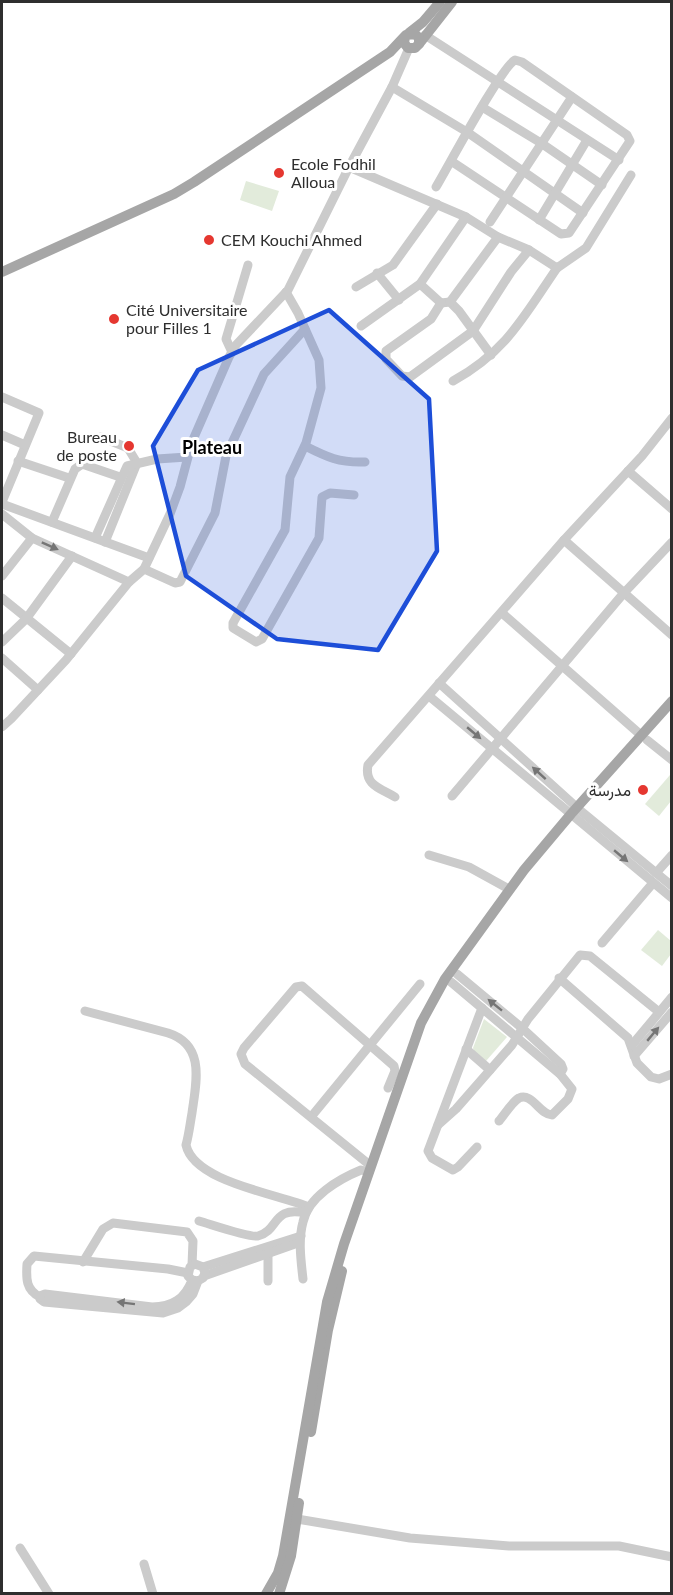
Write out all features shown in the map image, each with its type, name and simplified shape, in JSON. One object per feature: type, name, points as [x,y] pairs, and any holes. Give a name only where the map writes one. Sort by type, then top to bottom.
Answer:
[{"type":"main road","points":[[412,41],[423,22],[440,2]]},
{"type":"main road","points":[[2,272],[194,183],[390,52],[412,41],[452,2]]},
{"type":"main road","points":[[266,1593],[278,1573],[283,1556],[327,1302],[344,1244],[411,1047],[426,1012],[452,969],[509,889],[644,738],[672,701]]},
{"type":"main road","points":[[644,738],[672,713]]},
{"type":"main road","points":[[279,1593],[289,1562],[325,1348],[342,1270],[423,1036],[435,1008],[454,978],[506,903],[576,813]]},
{"type":"street","points":[[2,727],[71,654],[129,582],[144,569],[180,487],[187,457],[197,431],[232,352],[286,292],[349,167],[393,87],[412,41],[498,82],[619,160]]},
{"type":"street","points":[[436,187],[482,107],[511,62],[517,60],[629,137],[629,144],[619,160],[566,235],[539,220],[451,161]]},
{"type":"street","points":[[393,87],[467,132],[583,213]]},
{"type":"street","points":[[490,222],[572,97]]},
{"type":"street","points":[[482,107],[541,143],[602,185]]},
{"type":"street","points":[[539,220],[587,140]]},
{"type":"street","points":[[349,167],[466,217],[498,237],[529,250],[557,267]]},
{"type":"street","points":[[453,381],[491,355],[511,336],[557,267],[586,248],[631,175]]},
{"type":"street","points":[[356,287],[393,265],[437,204]]},
{"type":"street","points":[[361,326],[420,284],[466,217]]},
{"type":"street","points":[[498,237],[431,319],[386,351],[386,359],[402,376],[410,376],[473,331],[511,272],[529,250]]},
{"type":"street","points":[[232,352],[226,339],[248,265]]},
{"type":"street","points":[[377,273],[399,300]]},
{"type":"street","points":[[420,284],[459,310],[491,355]]},
{"type":"street","points":[[286,292],[298,313],[318,360],[322,378],[319,399],[305,446],[290,477],[285,530],[233,623],[233,628],[255,642],[262,639],[319,538],[322,496],[330,493],[354,495]]},
{"type":"street","points":[[144,569],[175,583],[180,582],[215,513],[226,456],[264,374],[305,329]]},
{"type":"street","points":[[2,397],[39,413],[2,503],[149,558]]},
{"type":"street","points":[[395,797],[369,781],[366,774],[368,765],[564,540],[628,471],[672,418]]},
{"type":"street","points":[[2,435],[25,446]]},
{"type":"street","points":[[101,437],[128,448],[137,463]]},
{"type":"street","points":[[305,446],[340,462],[365,462]]},
{"type":"street","points":[[95,538],[120,477],[127,466],[157,459],[187,457]]},
{"type":"street","points":[[18,461],[69,478]]},
{"type":"street","points":[[105,542],[137,463]]},
{"type":"street","points":[[52,522],[69,478],[82,464],[120,477]]},
{"type":"street","points":[[2,470],[13,475]]},
{"type":"street","points":[[628,471],[672,509]]},
{"type":"street","points":[[2,514],[32,538],[129,582]]},
{"type":"street","points":[[2,576],[32,538]]},
{"type":"street","points":[[564,540],[672,635]]},
{"type":"street","points":[[452,796],[623,594],[672,542]]},
{"type":"street","points":[[2,642],[26,619],[72,556]]},
{"type":"street","points":[[2,598],[71,654]]},
{"type":"street","points":[[502,613],[672,760]]},
{"type":"street","points":[[2,658],[38,690]]},
{"type":"street","points":[[439,684],[501,739],[576,813],[672,898]]},
{"type":"street","points":[[429,696],[493,749],[672,886]]},
{"type":"street","points":[[429,855],[469,867],[509,889]]},
{"type":"street","points":[[656,873],[672,855]]},
{"type":"street","points":[[602,943],[653,883]]},
{"type":"street","points":[[438,1125],[456,1109],[490,1070],[577,957],[587,954],[659,1012]]},
{"type":"street","points":[[454,978],[482,1008],[571,1086],[572,1092],[555,1114],[546,1114],[529,1098],[523,1097],[517,1100],[499,1121]]},
{"type":"street","points":[[454,978],[522,1028],[562,1065],[563,1069],[560,1074]]},
{"type":"street","points":[[559,978],[628,1038],[637,1063],[651,1077],[660,1078],[672,1074]]},
{"type":"street","points":[[311,1117],[420,984]]},
{"type":"street","points":[[370,1169],[243,1061],[241,1054],[300,985],[394,1066],[395,1071],[388,1088]]},
{"type":"street","points":[[632,1045],[672,997]]},
{"type":"street","points":[[477,1147],[458,1167],[451,1170],[428,1154],[428,1148],[482,1008]]},
{"type":"street","points":[[85,1011],[168,1033],[183,1040],[194,1058],[197,1072],[186,1145],[188,1154],[204,1169],[231,1182],[289,1199],[308,1210]]},
{"type":"street","points":[[634,1056],[672,1012]]},
{"type":"street","points":[[466,1049],[490,1070]]},
{"type":"street","points":[[303,1279],[301,1239],[308,1210],[340,1180],[361,1170],[370,1169]]},
{"type":"street","points":[[199,1221],[245,1235],[258,1236],[268,1230],[277,1218],[286,1212],[308,1210]]},
{"type":"street","points":[[83,1262],[103,1229],[116,1222],[187,1232],[193,1241],[196,1274],[188,1291],[179,1301],[147,1310],[45,1294],[40,1297],[32,1292],[27,1284],[27,1264],[31,1258],[38,1256],[83,1262],[168,1269],[196,1274],[301,1239]]},
{"type":"street","points":[[243,1258],[268,1253],[301,1239]]},
{"type":"street","points":[[268,1253],[268,1281]]},
{"type":"street","points":[[297,1519],[410,1538],[509,1546],[619,1546],[672,1557]]},
{"type":"street","points":[[20,1548],[49,1593]]},
{"type":"street","points":[[144,1564],[153,1593]]},
{"type":"highlighted area","points":[[329,310],[429,399],[437,551],[378,650],[277,639],[186,576],[153,446],[198,370]]},
{"type":"green space","points":[[246,181],[279,191],[272,211],[240,200]]},
{"type":"green space","points":[[670,775],[671,801],[659,816],[645,804]]},
{"type":"green space","points":[[658,930],[671,941],[671,954],[662,966],[641,950]]},
{"type":"green space","points":[[484,1019],[507,1037],[486,1061],[473,1048]]},
{"type":"place","name":"Ecole Fodhil Alloua","points":[[279,173]]},
{"type":"place","name":"CEM Kouchi Ahmed","points":[[209,240]]},
{"type":"place","name":"Cité Universitaire pour Filles 1","points":[[114,319]]},
{"type":"place","name":"Bureau de poste","points":[[129,446]]},
{"type":"place","name":"مدرسة","points":[[643,790]]},
{"type":"district","name":"Plateau","points":[[212,448]]}]
